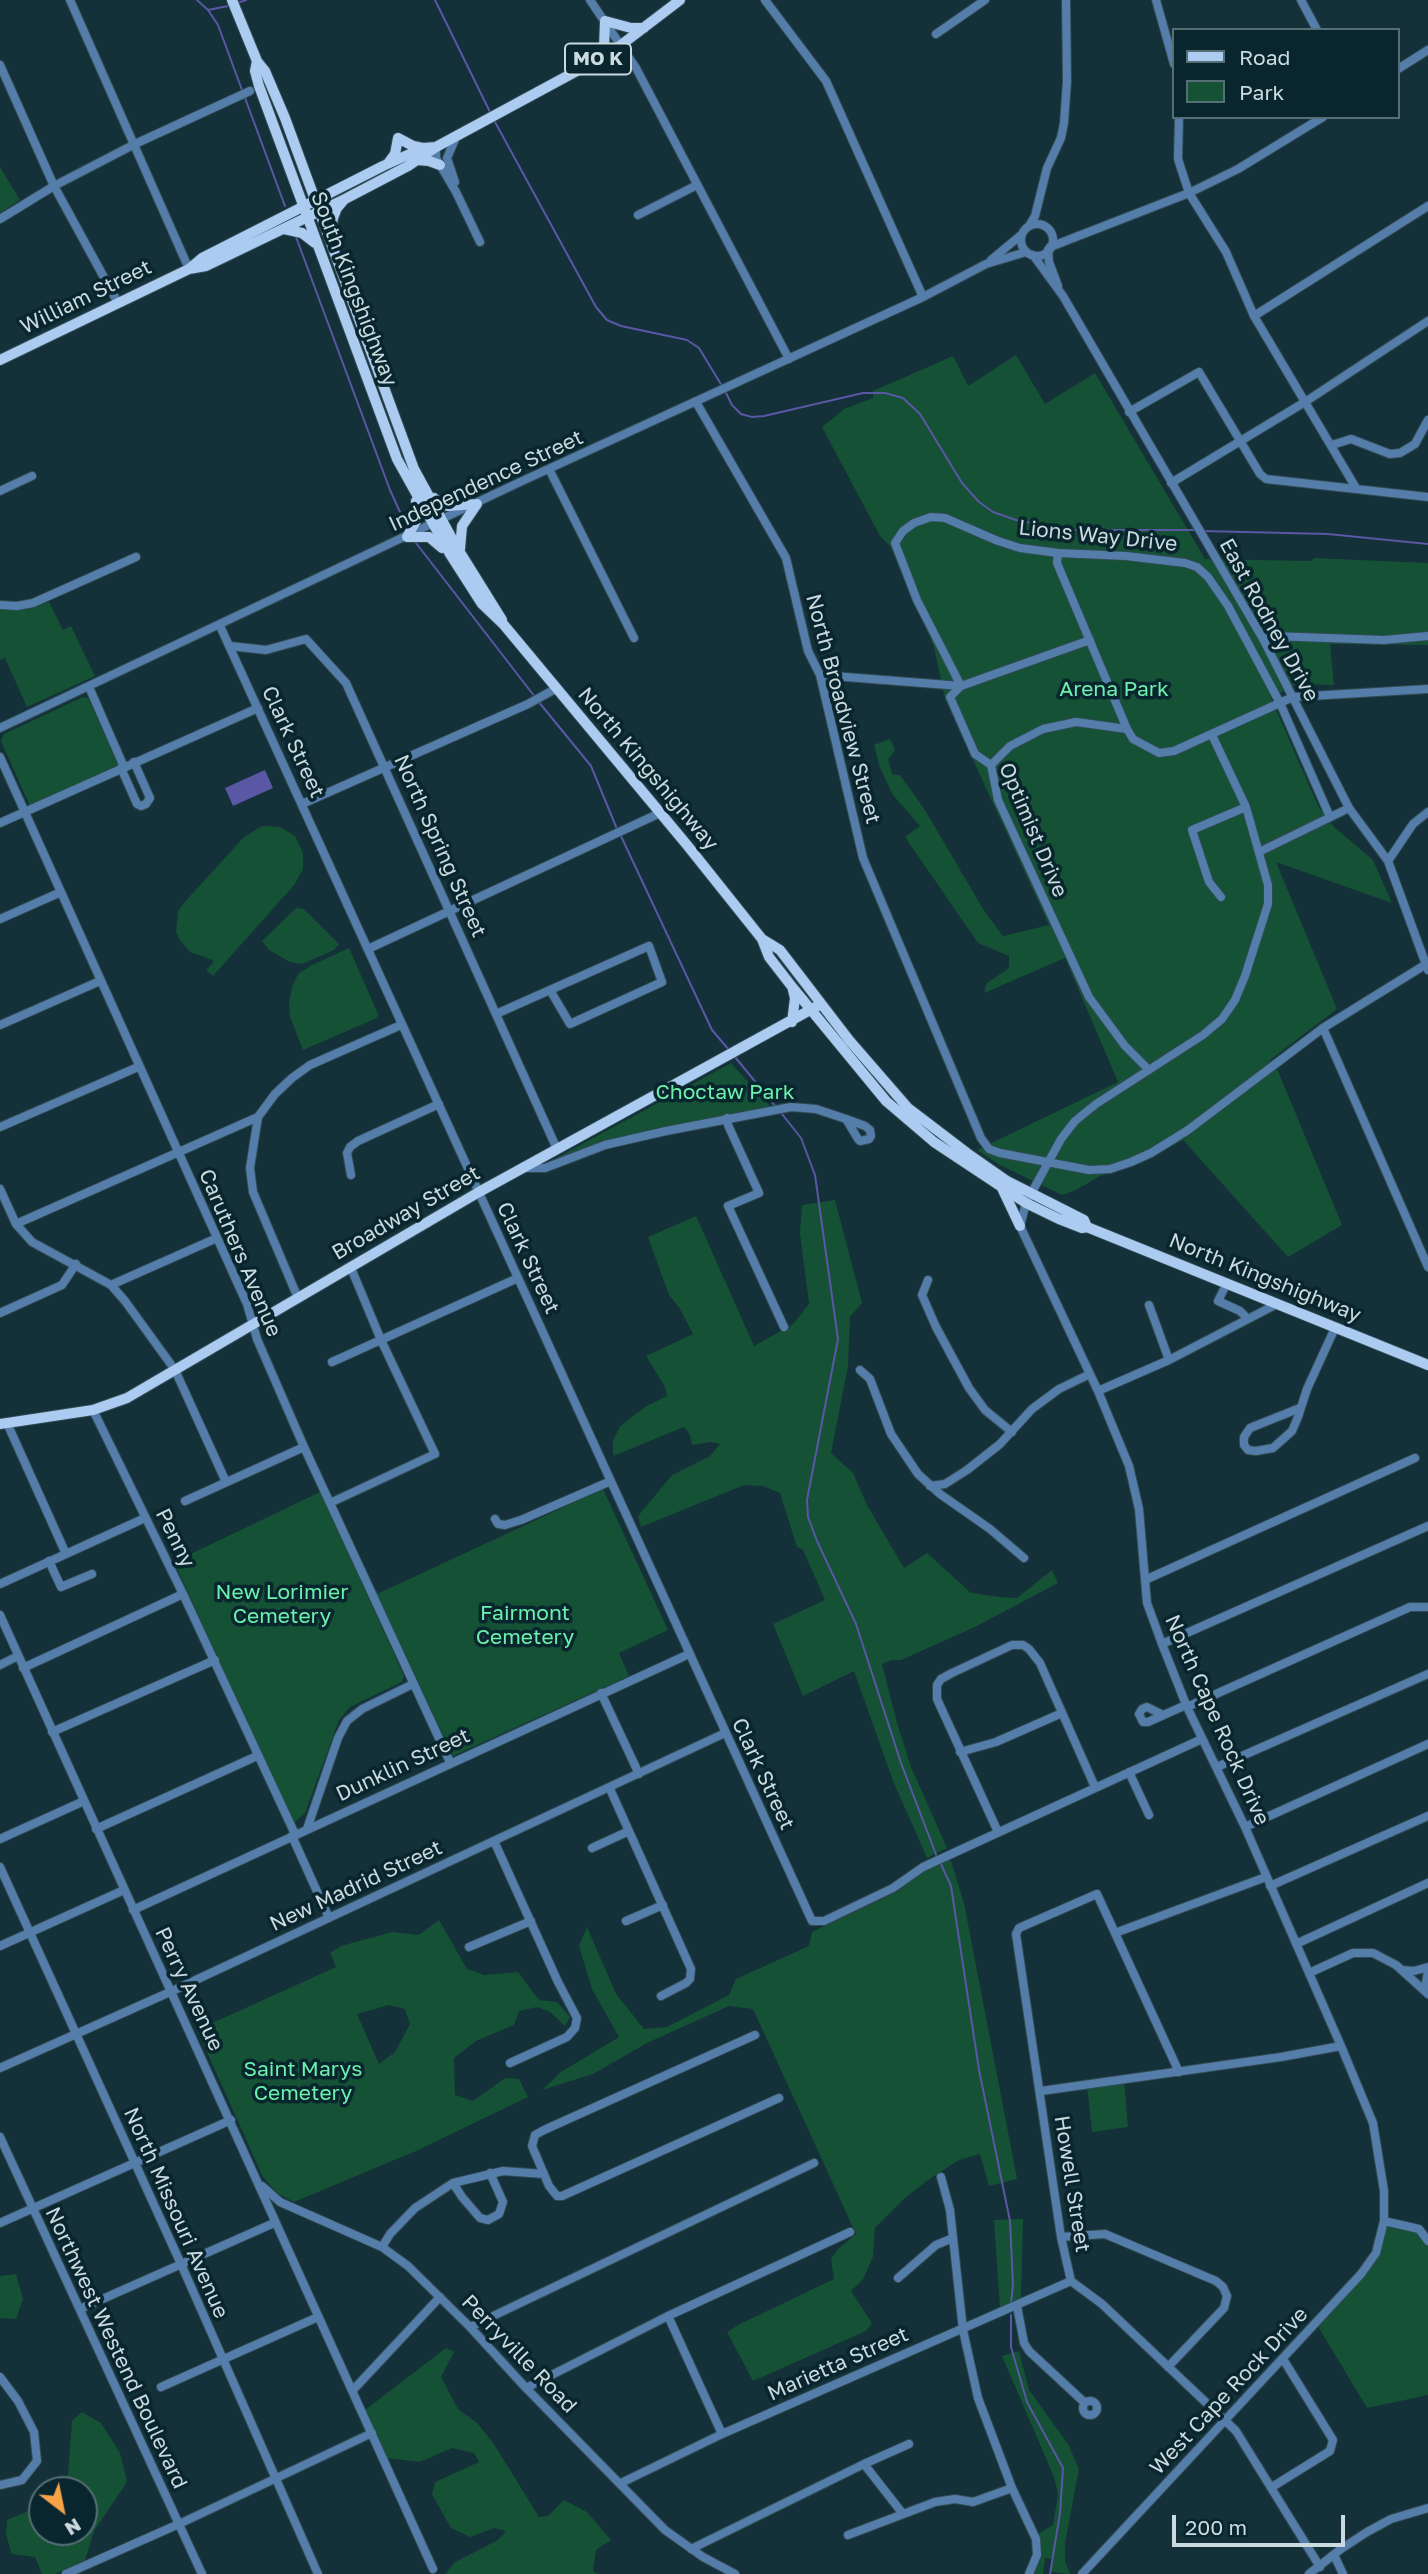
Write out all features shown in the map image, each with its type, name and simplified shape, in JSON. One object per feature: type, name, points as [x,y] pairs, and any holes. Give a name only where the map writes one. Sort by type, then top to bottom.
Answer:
[{"type":"main road","name":"South Kingshighway","points":[[232,0],[257,61],[265,71],[316,200],[420,491]]},
{"type":"main road","name":"William Street","points":[[0,360],[189,269],[202,258],[283,217],[320,212],[345,200],[598,59],[681,0]]},
{"type":"main road","points":[[598,59],[604,49],[605,21],[631,28],[644,27]]},
{"type":"main road","name":"South Kingshighway","points":[[257,61],[254,88],[263,98],[397,459],[420,491],[437,522]]},
{"type":"main road","points":[[254,88],[267,88],[275,95]]},
{"type":"main road","points":[[388,164],[395,155],[398,138],[423,148]]},
{"type":"main road","name":"William Street","points":[[189,269],[206,266],[284,229],[316,200],[423,148],[436,147]]},
{"type":"main road","points":[[418,160],[440,165]]},
{"type":"main road","points":[[308,180],[323,190],[335,191]]},
{"type":"main road","points":[[283,217],[295,199],[296,189]]},
{"type":"main road","points":[[330,241],[333,218],[337,208],[345,200]]},
{"type":"main road","points":[[284,229],[302,233],[317,245]]},
{"type":"main road","points":[[420,491],[441,505],[477,503],[462,526],[455,553],[429,537],[407,537],[416,521],[420,491]]},
{"type":"main road","name":"North Kingshighway","points":[[437,522],[455,553],[492,600],[504,625],[762,939],[769,957],[793,988],[817,1007],[825,1027],[886,1101],[901,1115],[934,1142],[1002,1188],[1084,1220],[1087,1227],[1428,1365]]},
{"type":"main road","name":"North Kingshighway","points":[[762,939],[780,950],[817,1007],[908,1108],[1029,1199]]},
{"type":"main road","points":[[793,988],[795,998],[792,1022],[825,1027]]},
{"type":"main road","name":"Broadway Street","points":[[3,1423],[93,1410],[127,1398],[479,1192],[817,1007]]},
{"type":"main road","points":[[1002,1188],[1020,1226]]},
{"type":"street","points":[[70,0],[189,269]]},
{"type":"street","points":[[590,0],[636,68],[789,359]]},
{"type":"street","points":[[765,0],[826,81],[923,297]]},
{"type":"street","points":[[936,34],[985,0]]},
{"type":"street","points":[[1066,0],[1067,81],[1064,123],[1061,138],[1047,168],[1038,204],[1029,226],[1022,234],[1022,246],[1029,253],[1043,254],[1081,234],[1189,194],[1238,169],[1320,119]]},
{"type":"street","points":[[1156,0],[1172,57]]},
{"type":"street","points":[[1301,0],[1316,28]]},
{"type":"street","points":[[1400,68],[1428,50]]},
{"type":"street","points":[[0,65],[54,186],[118,303]]},
{"type":"street","points":[[0,219],[54,186],[135,144],[254,88]]},
{"type":"street","points":[[1179,119],[1178,159],[1189,194],[1226,252],[1254,316],[1356,488]]},
{"type":"street","points":[[456,192],[447,158],[457,137]]},
{"type":"street","points":[[436,147],[436,158],[480,242]]},
{"type":"street","points":[[638,215],[697,185]]},
{"type":"street","points":[[1038,204],[1049,231],[1049,249]]},
{"type":"street","points":[[1254,316],[1428,206]]},
{"type":"street","points":[[1029,226],[1042,225],[1049,231],[1063,235],[1081,234]]},
{"type":"street","name":"Independence Street","points":[[0,728],[549,469],[923,297],[986,264],[1022,234]]},
{"type":"street","name":"East Rodney Drive","points":[[1049,249],[1049,262],[1062,295],[1263,639],[1349,808],[1388,861],[1427,966]]},
{"type":"street","name":"Independence Street","points":[[986,264],[1029,253]]},
{"type":"street","name":"East Rodney Drive","points":[[1029,253],[1062,295]]},
{"type":"street","points":[[1171,483],[1305,402],[1428,321]]},
{"type":"street","points":[[1129,412],[1199,372],[1260,474],[1266,479],[1428,497]]},
{"type":"street","name":"North Broadview Street","points":[[696,402],[786,558],[808,651],[820,674],[863,858],[981,1138],[989,1149],[1048,1163]]},
{"type":"street","points":[[1332,445],[1351,439],[1390,454],[1400,453],[1415,444],[1428,420]]},
{"type":"street","points":[[549,469],[634,638]]},
{"type":"street","points":[[0,491],[33,476]]},
{"type":"street","name":"Lions Way Drive","points":[[961,687],[917,600],[895,543],[903,531],[914,523],[932,517],[945,517],[1020,548],[1058,553],[1126,556],[1185,563],[1197,567],[1227,606],[1280,703],[1330,817]]},
{"type":"street","points":[[1058,553],[1057,563],[1127,729],[1133,739],[1159,753],[1174,751],[1293,697],[1428,689]]},
{"type":"street","points":[[0,604],[17,606],[33,603],[136,557]]},
{"type":"street","name":"Clark Street","points":[[220,626],[811,1921],[820,1922],[893,1888],[935,1861],[998,1832]]},
{"type":"street","points":[[1263,639],[1271,636],[1384,640],[1428,636]]},
{"type":"street","name":"North Spring Street","points":[[230,646],[266,650],[306,639],[346,683],[386,766],[556,1149]]},
{"type":"street","points":[[820,674],[961,687],[1090,640]]},
{"type":"street","points":[[89,687],[137,804],[141,806],[150,798],[134,762]]},
{"type":"street","name":"Optimist Drive","points":[[961,687],[950,697],[975,754],[991,765],[998,800],[1089,997],[1118,1038],[1149,1070]]},
{"type":"street","points":[[302,804],[528,704],[557,688]]},
{"type":"street","points":[[0,823],[258,708]]},
{"type":"street","points":[[991,765],[1010,746],[1043,729],[1076,722],[1127,729]]},
{"type":"street","points":[[1020,1226],[1029,1199],[1075,1121],[1096,1104],[1203,1035],[1222,1019],[1235,1000],[1245,976],[1268,904],[1268,885],[1246,807],[1212,735]]},
{"type":"street","name":"Caruthers Avenue","points":[[0,757],[217,1238],[253,1324],[264,1358],[450,1762]]},
{"type":"street","points":[[1221,897],[1209,882],[1192,830],[1246,807]]},
{"type":"street","points":[[1259,852],[1349,808]]},
{"type":"street","points":[[1388,861],[1413,824],[1428,812]]},
{"type":"street","points":[[368,949],[660,813]]},
{"type":"street","points":[[0,919],[61,892]]},
{"type":"street","points":[[496,1014],[550,990],[649,946],[662,982],[570,1024],[550,990]]},
{"type":"street","points":[[1048,1163],[1089,1170],[1110,1169],[1151,1153],[1188,1130],[1323,1028],[1427,966]]},
{"type":"street","points":[[0,1025],[100,981]]},
{"type":"street","points":[[16,1224],[258,1117],[282,1087],[310,1065],[401,1025]]},
{"type":"street","points":[[1323,1028],[1428,1267]]},
{"type":"street","points":[[0,1127],[138,1067]]},
{"type":"street","points":[[351,1175],[347,1161],[350,1147],[439,1104]]},
{"type":"street","points":[[522,1168],[545,1168],[605,1145],[791,1107],[816,1109],[846,1119]]},
{"type":"street","points":[[258,1117],[250,1168],[253,1192],[298,1298]]},
{"type":"street","points":[[727,1118],[759,1194],[728,1206],[784,1327]]},
{"type":"street","points":[[0,1189],[16,1224],[32,1241],[111,1285],[175,1370],[226,1482]]},
{"type":"street","points":[[0,1214],[9,1210]]},
{"type":"street","name":"North Cape Rock Drive","points":[[1020,1226],[1098,1391],[1132,1476],[1139,1509],[1147,1603],[1162,1644],[1187,1706],[1245,1827],[1373,2123],[1384,2191],[1384,2221]]},
{"type":"street","points":[[111,1285],[217,1238]]},
{"type":"street","points":[[0,1313],[62,1285],[76,1264]]},
{"type":"street","points":[[330,1503],[435,1454],[381,1340],[351,1268]]},
{"type":"street","points":[[332,1362],[518,1278]]},
{"type":"street","points":[[928,1280],[922,1295],[969,1388],[985,1410],[1012,1432]]},
{"type":"street","points":[[1227,1283],[1218,1301],[1240,1311],[1248,1319]]},
{"type":"street","points":[[1098,1391],[1169,1360],[1277,1304]]},
{"type":"street","points":[[1149,1305],[1169,1360]]},
{"type":"street","points":[[1300,1408],[1250,1428],[1244,1437],[1244,1445],[1248,1450],[1256,1451],[1273,1448],[1292,1431],[1335,1328]]},
{"type":"street","points":[[1428,1365],[1428,1371]]},
{"type":"street","points":[[860,1370],[870,1379],[891,1434],[918,1474],[1024,1558]]},
{"type":"street","points":[[930,1486],[950,1482],[989,1453],[1032,1409],[1059,1389],[1090,1374]]},
{"type":"street","name":"Penny","points":[[93,1410],[215,1660],[329,1918]]},
{"type":"street","points":[[3,1423],[66,1554]]},
{"type":"street","points":[[185,1501],[304,1447]]},
{"type":"street","points":[[1145,1580],[1415,1458]]},
{"type":"street","points":[[495,1519],[498,1524],[505,1525],[521,1520],[611,1481]]},
{"type":"street","points":[[950,1482],[948,1496],[951,1502]]},
{"type":"street","points":[[0,1584],[145,1518]]},
{"type":"street","points":[[1162,1644],[1428,1526]]},
{"type":"street","points":[[49,1561],[61,1587],[92,1574]]},
{"type":"street","points":[[23,1668],[183,1594]]},
{"type":"street","points":[[1163,1715],[1410,1607],[1428,1607]]},
{"type":"street","name":"Perry Avenue","points":[[0,1615],[433,2569]]},
{"type":"street","points":[[1095,1787],[1035,1655],[1023,1645],[1012,1645],[941,1679],[937,1685],[937,1699],[998,1832],[1202,1739]]},
{"type":"street","name":"Dunklin Street","points":[[132,1909],[689,1654]]},
{"type":"street","points":[[0,1665],[18,1656]]},
{"type":"street","points":[[52,1732],[215,1660]]},
{"type":"street","points":[[1217,1767],[1428,1674]]},
{"type":"street","points":[[307,1829],[338,1738],[347,1721],[362,1709],[413,1684]]},
{"type":"street","points":[[601,1693],[639,1774]]},
{"type":"street","points":[[960,1752],[996,1742],[1062,1713]]},
{"type":"street","name":"New Madrid Street","points":[[0,2068],[610,1789],[725,1733]]},
{"type":"street","points":[[1245,1827],[1428,1744]]},
{"type":"street","points":[[96,1829],[257,1756]]},
{"type":"street","points":[[1129,1772],[1149,1815]]},
{"type":"street","points":[[610,1789],[691,1974],[686,1983],[662,1996]]},
{"type":"street","points":[[0,1839],[83,1801]]},
{"type":"street","points":[[1270,1886],[1428,1816]]},
{"type":"street","points":[[592,1848],[629,1831]]},
{"type":"street","points":[[494,1841],[571,2005],[577,2024],[568,2037],[510,2063]]},
{"type":"street","name":"North Missouri Avenue","points":[[0,1867],[181,2264],[318,2574]]},
{"type":"street","points":[[1179,2071],[1115,1933],[1266,1877]]},
{"type":"street","points":[[1296,1944],[1428,1883]]},
{"type":"street","points":[[0,1946],[124,1890]]},
{"type":"street","name":"Howell Street","points":[[1115,1933],[1097,1894],[1019,1928],[1016,1934],[1061,2237],[1070,2281],[1102,2304],[1236,2431],[1320,2567]]},
{"type":"street","points":[[626,1921],[663,1905]]},
{"type":"street","points":[[468,1947],[531,1922]]},
{"type":"street","points":[[1309,1973],[1360,1952],[1382,1956],[1428,1994]]},
{"type":"street","points":[[1402,1970],[1428,1969],[1428,1994]]},
{"type":"street","points":[[755,2035],[536,2135],[532,2146],[553,2193],[562,2196],[779,2098]]},
{"type":"street","points":[[1041,2091],[1341,2046]]},
{"type":"street","points":[[0,2223],[231,2120]]},
{"type":"street","name":"Northwest Westend Boulevard","points":[[0,2137],[202,2574]]},
{"type":"street","points":[[471,2327],[814,2163]]},
{"type":"street","points":[[382,2247],[390,2234],[415,2208],[453,2183],[490,2173],[517,2170],[544,2174]]},
{"type":"street","points":[[453,2183],[480,2218],[488,2220],[499,2214],[503,2202],[490,2173]]},
{"type":"street","points":[[941,2178],[948,2200],[963,2330],[978,2398],[1012,2488],[1036,2539],[1037,2556],[1029,2574]]},
{"type":"street","name":"Perryville Road","points":[[260,2185],[280,2202],[382,2247],[408,2266],[471,2327],[526,2388],[666,2529],[691,2549],[735,2574]]},
{"type":"street","points":[[1384,2221],[1419,2229],[1428,2241]]},
{"type":"street","name":"West Cape Rock Drive","points":[[1082,2574],[1362,2274],[1376,2253],[1384,2221]]},
{"type":"street","points":[[80,2309],[274,2223]]},
{"type":"street","points":[[526,2388],[668,2316],[850,2232]]},
{"type":"street","points":[[1061,2237],[1105,2234],[1216,2281],[1223,2287],[1227,2297],[1224,2308],[1168,2367]]},
{"type":"street","points":[[898,2278],[936,2245],[953,2238]]},
{"type":"street","name":"Marietta Street","points":[[621,2483],[722,2434],[1070,2281]]},
{"type":"street","points":[[353,2390],[440,2297]]},
{"type":"street","points":[[1017,2306],[1024,2343],[1029,2351],[1085,2403]]},
{"type":"street","points":[[668,2316],[722,2434]]},
{"type":"street","points":[[161,2387],[318,2317]]},
{"type":"street","points":[[1272,2487],[1330,2451],[1333,2440],[1283,2359]]},
{"type":"street","points":[[0,2377],[18,2401],[34,2432],[37,2461],[22,2480],[0,2485]]},
{"type":"street","points":[[66,2574],[372,2433]]},
{"type":"street","points":[[691,2549],[909,2444]]},
{"type":"street","points":[[864,2465],[903,2514]]},
{"type":"street","points":[[848,2535],[945,2500],[973,2502],[1012,2488]]},
{"type":"street","points":[[1310,2574],[1334,2555],[1391,2519],[1428,2508]]},
{"type":"street","points":[[1334,2555],[1343,2574]]},
{"type":"green space","points":[[0,167],[20,200],[0,213]]},
{"type":"green space","name":"Arena Park","points":[[1016,355],[1045,404],[1095,373],[1205,559],[1311,561],[1314,558],[1428,563],[1428,645],[1330,644],[1334,685],[1297,684],[1271,698],[1319,808],[1335,828],[1373,860],[1392,903],[1276,862],[1337,1009],[1270,1060],[1278,1071],[1342,1225],[1288,1257],[1183,1140],[1142,1163],[1100,1176],[1062,1195],[1000,1165],[977,1150],[1118,1082],[1065,958],[984,993],[987,983],[1009,968],[1009,956],[978,943],[907,840],[906,836],[920,826],[893,795],[880,768],[874,745],[890,739],[895,750],[888,759],[892,774],[900,775],[925,810],[983,909],[1003,936],[1049,925],[945,699],[934,647],[890,546],[880,536],[822,427],[844,409],[873,398],[873,391],[953,356],[968,386]]},
{"type":"green space","points":[[49,602],[63,630],[71,626],[95,676],[27,707],[5,658],[0,660],[0,609],[30,609]]},
{"type":"green space","points":[[83,697],[88,698],[118,765],[29,804],[1,741],[4,734]]},
{"type":"green space","points":[[262,826],[280,827],[295,836],[303,853],[303,869],[295,884],[213,976],[206,970],[213,960],[190,952],[180,940],[176,932],[178,912],[244,837]]},
{"type":"green space","points":[[296,908],[304,909],[339,944],[334,950],[302,964],[290,962],[269,950],[262,941]]},
{"type":"green space","points":[[349,948],[378,1014],[377,1018],[303,1050],[290,1017],[292,987],[298,974]]},
{"type":"green space","name":"Choctaw Park","points":[[731,1063],[770,1106],[649,1133],[553,1160]]},
{"type":"green space","points":[[835,1200],[862,1303],[850,1317],[848,1366],[831,1453],[853,1473],[867,1505],[904,1568],[927,1553],[971,1593],[1000,1597],[1017,1598],[1052,1570],[1058,1583],[975,1627],[901,1660],[882,1664],[911,1767],[947,1848],[927,1858],[893,1781],[854,1671],[803,1696],[773,1624],[825,1600],[803,1550],[797,1547],[780,1493],[763,1486],[744,1485],[641,1527],[638,1516],[672,1475],[710,1456],[720,1444],[711,1442],[692,1445],[690,1435],[684,1427],[613,1456],[613,1441],[620,1426],[645,1407],[667,1396],[665,1387],[646,1356],[693,1334],[669,1295],[648,1237],[696,1216],[754,1346],[793,1324],[809,1304],[800,1233],[802,1205]]},
{"type":"green space","name":"Fairmont Cemetery","points":[[603,1489],[668,1630],[619,1653],[629,1676],[453,1756],[377,1594]]},
{"type":"green space","name":"New Lorimier Cemetery","points":[[320,1492],[404,1676],[402,1682],[350,1707],[339,1720],[305,1813],[294,1823],[174,1562]]},
{"type":"green space","points":[[950,1858],[964,1903],[1017,2179],[989,2186],[980,2154],[959,2160],[906,2197],[875,2228],[873,2257],[863,2279],[851,2291],[872,2323],[866,2331],[753,2381],[727,2332],[834,2279],[831,2259],[839,2248],[856,2234],[753,2009],[729,2006],[647,2043],[593,2074],[542,2090],[561,2072],[619,2037],[592,1989],[579,1946],[587,1927],[616,1994],[644,2029],[667,2027],[729,1995],[736,1979],[809,1946],[812,1932],[896,1892],[923,1870]]},
{"type":"green space","name":"Saint Marys Cemetery","points":[[439,1920],[467,1969],[484,1975],[518,1972],[539,2000],[557,2002],[570,2017],[565,2026],[550,2012],[537,2007],[519,2011],[514,2025],[476,2041],[454,2058],[455,2095],[473,2101],[505,2078],[519,2079],[528,2097],[416,2151],[294,2202],[277,2193],[263,2177],[197,2030],[336,1967],[330,1953],[341,1946],[392,1932],[419,1935]],"holes":[[[389,2005],[405,2009],[410,2024],[395,2052],[379,2064],[357,2014]]]},
{"type":"green space","points":[[1124,2080],[1128,2127],[1092,2132],[1087,2085]]},
{"type":"green space","points":[[1023,2219],[1021,2298],[1000,2308],[994,2220]]},
{"type":"green space","points":[[1384,2221],[1419,2229],[1428,2241],[1428,2395],[1367,2408],[1316,2323],[1376,2253]]},
{"type":"green space","points":[[16,2274],[23,2299],[16,2319],[0,2318],[0,2276]]},
{"type":"green space","points":[[446,2348],[454,2352],[441,2377],[458,2409],[477,2423],[494,2444],[539,2517],[548,2516],[564,2500],[587,2512],[611,2540],[596,2550],[593,2571],[598,2574],[445,2574],[455,2562],[498,2540],[506,2531],[494,2528],[470,2537],[451,2528],[432,2494],[435,2482],[479,2462],[474,2453],[452,2448],[420,2462],[387,2458],[365,2410]]},
{"type":"green space","points":[[1019,2351],[1029,2390],[1068,2444],[1079,2469],[1065,2543],[1065,2561],[1070,2574],[1051,2572],[1053,2559],[1045,2558],[1043,2574],[1033,2574],[1042,2547],[1038,2534],[1053,2525],[1058,2494],[1054,2477],[1002,2356]]},
{"type":"green space","points":[[82,2412],[101,2423],[120,2453],[127,2482],[98,2525],[98,2476],[67,2476],[72,2421]]},
{"type":"green space","points":[[28,2511],[28,2546],[90,2546],[85,2561],[55,2574],[42,2574],[35,2557],[12,2554],[6,2535],[7,2520]]},
{"type":"shaded area","points":[[265,770],[273,788],[233,806],[225,788]]},
{"type":"waterway","points":[[197,0],[208,10],[228,6]]},
{"type":"waterway","points":[[237,3],[246,0]]},
{"type":"waterway","points":[[435,0],[491,114]]},
{"type":"waterway","points":[[208,10],[218,25],[242,90]]},
{"type":"waterway","points":[[245,98],[285,206]]},
{"type":"waterway","points":[[495,122],[596,307],[607,320],[621,326],[687,340],[699,348],[722,386]]},
{"type":"waterway","points":[[296,237],[390,490],[405,523]]},
{"type":"waterway","points":[[725,391],[732,405],[741,414],[752,417],[863,393],[885,393],[903,398],[920,414],[962,483],[979,502],[993,512],[1016,520],[1068,530],[1196,530]]},
{"type":"waterway","points":[[1202,531],[1328,534],[1428,544]]},
{"type":"waterway","points":[[416,543],[535,697]]},
{"type":"waterway","points":[[538,701],[591,766],[617,829]]},
{"type":"waterway","points":[[620,834],[712,1030],[729,1050]]},
{"type":"waterway","points":[[735,1057],[776,1107]]},
{"type":"waterway","points":[[782,1114],[801,1138],[815,1175],[838,1339],[807,1500],[808,1517],[856,1624],[901,1763],[937,1857]]},
{"type":"waterway","points":[[940,1862],[951,1886],[979,2070],[1010,2221],[1013,2285],[1011,2304]]},
{"type":"waterway","points":[[1011,2315],[1011,2347],[1027,2402],[1063,2468],[1060,2513],[1050,2574]]}]
